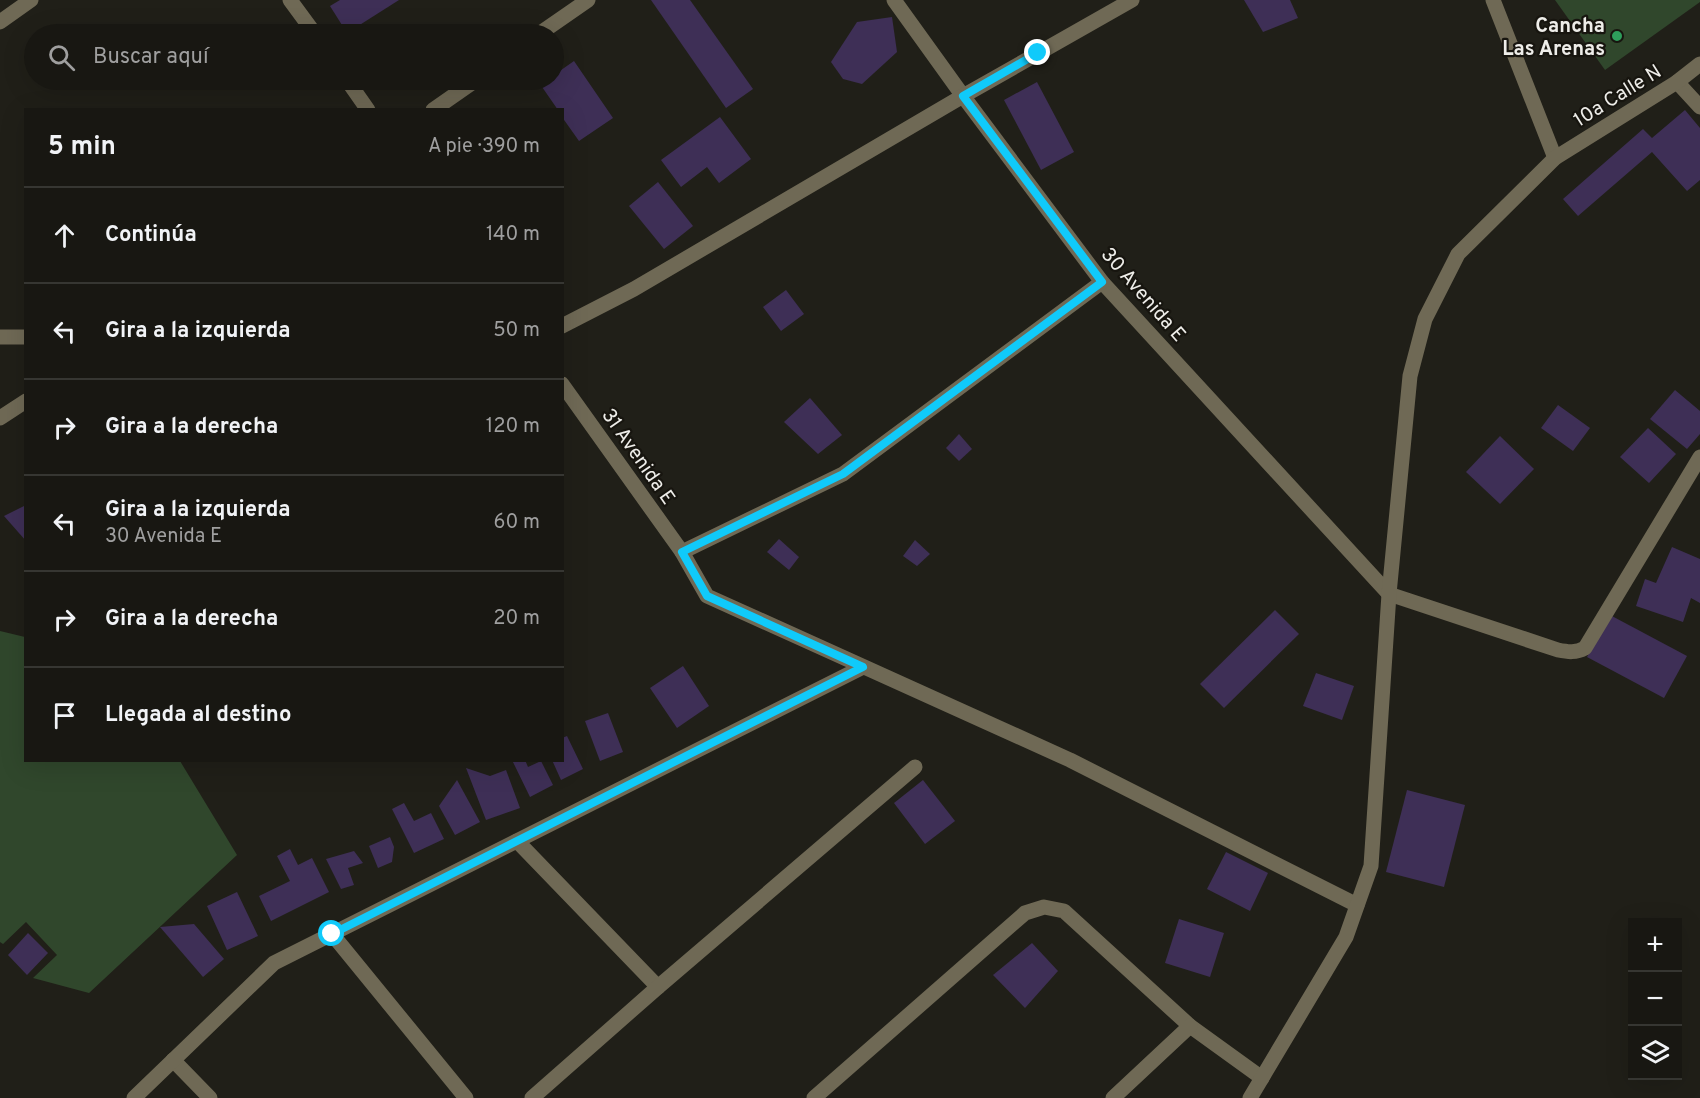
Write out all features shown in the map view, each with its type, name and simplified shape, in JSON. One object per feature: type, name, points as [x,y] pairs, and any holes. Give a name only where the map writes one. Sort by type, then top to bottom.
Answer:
[{"type":"street","points":[[0,22],[31,0]]},
{"type":"street","points":[[290,0],[308,24]]},
{"type":"street","points":[[553,24],[588,0]]},
{"type":"street","name":"30 Avenida E","points":[[894,0],[1102,282],[1389,594]]},
{"type":"street","points":[[564,325],[634,289],[1132,0]]},
{"type":"street","points":[[1493,0],[1555,158]]},
{"type":"street","name":"10a Calle N","points":[[1250,1098],[1346,938],[1371,866],[1389,594],[1410,376],[1425,319],[1458,254],[1555,158],[1677,82],[1700,64]]},
{"type":"street","points":[[1677,82],[1700,107]]},
{"type":"street","points":[[354,90],[367,108]]},
{"type":"street","points":[[436,108],[462,90]]},
{"type":"street","points":[[682,552],[843,474],[1102,282]]},
{"type":"street","points":[[0,337],[24,337]]},
{"type":"street","name":"31 Avenida E","points":[[564,387],[682,552],[707,596],[1070,759],[1357,905]]},
{"type":"street","points":[[0,418],[24,402]]},
{"type":"street","points":[[1389,594],[1558,650],[1580,651],[1585,648],[1700,457]]},
{"type":"street","points":[[134,1098],[274,963],[863,667]]},
{"type":"street","points":[[532,1098],[915,767]]},
{"type":"street","points":[[517,841],[658,987]]},
{"type":"street","points":[[814,1098],[1025,913],[1044,907],[1064,911],[1190,1026],[1262,1078]]},
{"type":"street","points":[[332,934],[466,1098]]},
{"type":"street","points":[[1113,1098],[1190,1026]]},
{"type":"street","points":[[173,1060],[210,1098]]},
{"type":"green space","name":"Cancha Las Arenas","points":[[1555,0],[1700,0],[1700,2],[1605,70]]},
{"type":"green space","points":[[0,631],[24,637],[24,762],[181,762],[237,855],[89,993],[33,978],[57,955],[26,922],[3,944],[0,942]]},
{"type":"building","points":[[340,0],[399,0],[361,24],[341,24],[330,6]]},
{"type":"building","points":[[651,0],[690,0],[753,89],[726,108]]},
{"type":"building","points":[[1244,0],[1290,0],[1298,18],[1263,32]]},
{"type":"building","points":[[892,17],[897,52],[862,84],[843,79],[831,62],[857,22]]},
{"type":"building","points":[[574,61],[613,118],[579,141],[564,120],[564,108],[557,108],[544,90],[564,90],[564,68]]},
{"type":"building","points":[[1037,82],[1074,152],[1041,170],[1004,100]]},
{"type":"building","points":[[1685,110],[1700,128],[1700,180],[1687,191],[1652,152],[1578,216],[1563,199],[1643,129],[1652,138]]},
{"type":"building","points":[[720,117],[751,159],[719,183],[707,167],[681,187],[661,160]]},
{"type":"building","points":[[658,182],[693,226],[664,249],[629,206]]},
{"type":"building","points":[[786,290],[804,314],[781,331],[763,307]]},
{"type":"building","points":[[1675,390],[1700,411],[1700,434],[1687,449],[1650,419]]},
{"type":"building","points":[[810,398],[842,435],[818,454],[784,422]]},
{"type":"building","points":[[1558,405],[1590,428],[1573,451],[1541,428]]},
{"type":"building","points":[[1648,428],[1676,454],[1649,483],[1620,457]]},
{"type":"building","points":[[959,434],[972,449],[959,461],[946,448]]},
{"type":"building","points":[[1500,436],[1534,469],[1500,504],[1466,472]]},
{"type":"building","points":[[24,506],[24,539],[4,516]]},
{"type":"building","points":[[779,539],[799,557],[789,570],[767,552]]},
{"type":"building","points":[[915,540],[930,554],[917,566],[903,556]]},
{"type":"building","points":[[1672,547],[1700,559],[1700,603],[1691,598],[1683,622],[1636,606],[1645,579],[1656,583]]},
{"type":"building","points":[[1275,610],[1299,634],[1224,708],[1200,684]]},
{"type":"building","points":[[1610,615],[1687,656],[1664,698],[1587,657]]},
{"type":"building","points":[[683,666],[709,706],[677,728],[650,688]]},
{"type":"building","points":[[1316,673],[1354,686],[1342,720],[1303,706]]},
{"type":"building","points":[[608,713],[623,752],[600,761],[585,721]]},
{"type":"building","points":[[567,736],[583,769],[561,780],[553,762],[564,762],[564,737]]},
{"type":"building","points":[[513,762],[526,762],[528,767],[542,762],[553,785],[530,797]]},
{"type":"building","points":[[466,768],[490,776],[506,770],[520,808],[486,820]]},
{"type":"building","points":[[457,780],[480,822],[455,835],[439,806]]},
{"type":"building","points":[[923,780],[955,821],[925,844],[894,803]]},
{"type":"building","points":[[1407,790],[1465,805],[1444,887],[1386,872]]},
{"type":"building","points":[[404,803],[414,821],[431,813],[444,839],[414,853],[392,809]]},
{"type":"building","points":[[390,837],[394,847],[392,862],[378,868],[369,846]]},
{"type":"building","points":[[290,849],[298,865],[312,858],[329,892],[271,921],[259,896],[290,881],[277,856]]},
{"type":"building","points":[[354,851],[363,863],[348,868],[354,885],[341,889],[326,859]]},
{"type":"building","points":[[1226,852],[1268,873],[1250,911],[1207,889]]},
{"type":"building","points":[[237,892],[258,936],[227,950],[207,906]]},
{"type":"building","points":[[1179,919],[1224,933],[1210,977],[1165,963]]},
{"type":"building","points":[[194,924],[224,959],[203,977],[160,927]]},
{"type":"building","points":[[28,933],[48,953],[27,975],[8,955]]},
{"type":"building","points":[[1032,943],[1058,971],[1025,1008],[993,975]]},
{"type":"place","name":"Cancha Las Arenas","points":[[1617,36]]},
{"type":"route","points":[[332,934],[863,667],[707,596],[682,552],[843,474],[1102,282],[963,96],[1038,53]]}]
